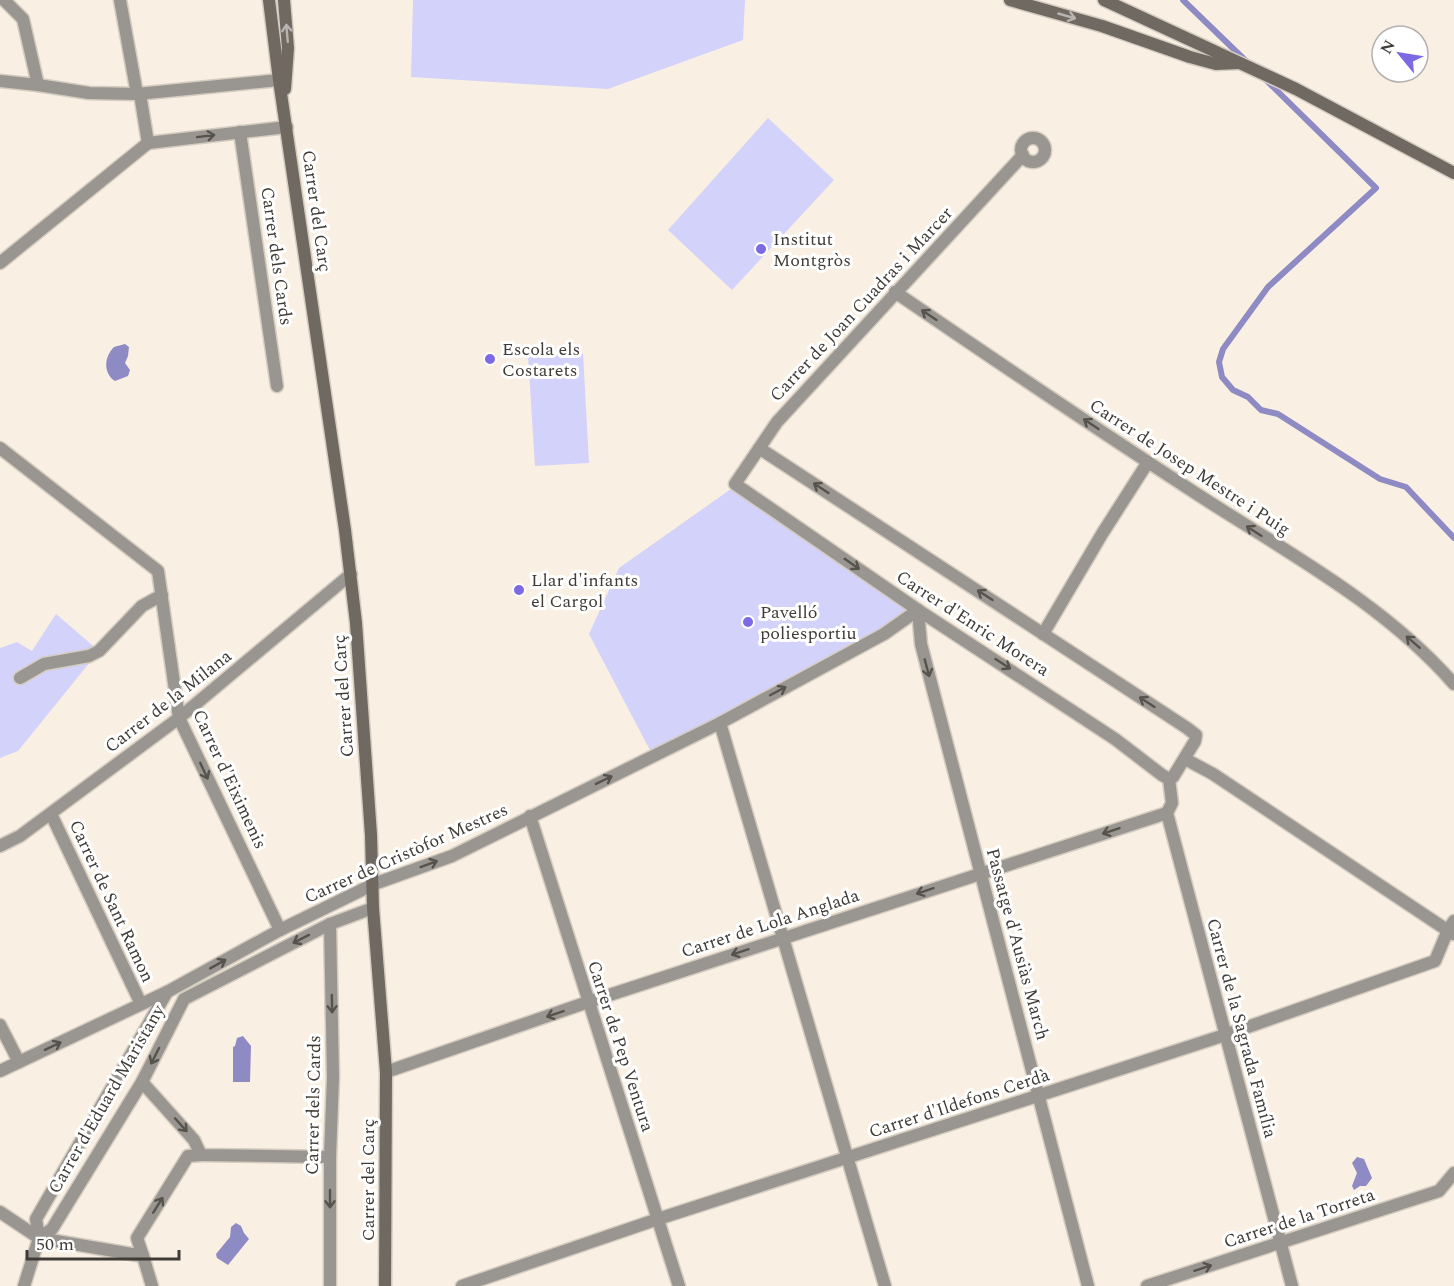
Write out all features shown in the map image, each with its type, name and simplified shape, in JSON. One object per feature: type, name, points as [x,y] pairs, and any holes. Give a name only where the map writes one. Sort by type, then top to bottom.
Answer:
[{"type":"street","points":[[4,0],[23,19],[38,85]]},
{"type":"street","points":[[120,0],[148,143]]},
{"type":"street","name":"Carrer del Carç","points":[[269,0],[351,574],[356,623],[374,884],[373,908],[386,1072],[385,1286]]},
{"type":"street","name":"Carrer del Carç","points":[[284,0],[288,48],[284,108]]},
{"type":"street","points":[[1010,0],[1102,26],[1190,57],[1216,64],[1243,63]]},
{"type":"street","points":[[1104,0],[1280,81],[1454,173]]},
{"type":"street","points":[[0,81],[89,93],[139,94],[279,80]]},
{"type":"street","points":[[0,263],[148,143],[287,127]]},
{"type":"street","name":"Carrer dels Cards","points":[[240,132],[277,386]]},
{"type":"street","name":"Carrer de Joan Cuadras i Marcer","points":[[735,484],[777,422],[1023,155]]},
{"type":"street","name":"Carrer de Josep Mestre i Puig","points":[[895,292],[1148,462],[1363,601],[1417,645],[1454,684]]},
{"type":"street","name":"Carrer d'Eiximenis","points":[[0,448],[154,567],[159,576],[179,718],[280,930]]},
{"type":"street","name":"Carrer d'Enric Morera","points":[[735,484],[918,610],[1115,739],[1169,779],[1173,777],[1195,741],[1196,735],[759,448]]},
{"type":"street","points":[[1044,634],[1102,534],[1148,462]]},
{"type":"street","name":"Carrer de la Milana","points":[[0,846],[20,836],[51,814],[179,718],[351,574]]},
{"type":"street","points":[[20,678],[44,664],[89,656],[99,651],[142,606],[162,595]]},
{"type":"street","name":"Carrer de Cristòfor Mestres","points":[[0,1071],[167,992],[280,930],[374,884],[452,856],[720,723],[884,634],[918,610]]},
{"type":"street","name":"Passatge d'Ausiàs March","points":[[918,610],[921,644],[1088,1286]]},
{"type":"street","points":[[720,723],[885,1286]]},
{"type":"street","points":[[1185,759],[1452,928]]},
{"type":"street","name":"Carrer de la Sagrada Família","points":[[1169,779],[1172,803],[1167,813],[1292,1286]]},
{"type":"street","name":"Carrer de Lola Anglada","points":[[386,1072],[588,1002],[1167,813]]},
{"type":"street","name":"Carrer de Sant Ramon","points":[[51,814],[141,1004]]},
{"type":"street","name":"Carrer de Pep Ventura","points":[[530,816],[679,1286]]},
{"type":"street","name":"Carrer d'Eduard Maristany","points":[[39,1239],[52,1229],[142,1082],[184,999],[330,924],[373,908]]},
{"type":"street","name":"Carrer dels Cards","points":[[330,924],[333,1077],[330,1157],[330,1286]]},
{"type":"street","name":"Carrer d'Ildefons Cerdà","points":[[462,1286],[658,1219],[1225,1035],[1435,961],[1452,928]]},
{"type":"street","name":"Carrer d'Eduard Maristany","points":[[24,1286],[39,1239],[36,1219],[167,992]]},
{"type":"street","points":[[0,1025],[19,1062]]},
{"type":"street","points":[[142,1082],[194,1140],[201,1155]]},
{"type":"street","points":[[152,1286],[137,1238],[188,1156],[330,1157]]},
{"type":"street","name":"Carrer de la Torreta","points":[[1147,1286],[1439,1191],[1454,1173]]},
{"type":"street","points":[[0,1212],[39,1239],[143,1256]]},
{"type":"shaded area","points":[[413,0],[745,0],[743,40],[608,89],[411,77]]},
{"type":"shaded area","points":[[768,118],[834,180],[732,290],[668,230]]},
{"type":"shaded area","points":[[125,344],[129,347],[125,363],[130,370],[128,376],[115,381],[108,374],[106,365],[108,355],[114,347]]},
{"type":"shaded area","points":[[583,353],[589,463],[535,466],[528,356]]},
{"type":"shaded area","name":"Pavelló poliesportiu","points":[[738,484],[918,610],[653,756],[589,634],[619,568]]},
{"type":"shaded area","points":[[56,614],[99,651],[18,751],[0,758],[0,648],[17,642],[32,651]]},
{"type":"shaded area","points":[[243,1036],[251,1046],[250,1082],[233,1082],[233,1047],[237,1038]]},
{"type":"shaded area","points":[[1357,1157],[1364,1159],[1372,1178],[1366,1186],[1360,1186],[1354,1190],[1352,1186],[1357,1173],[1352,1163]]},
{"type":"shaded area","points":[[236,1223],[241,1226],[249,1239],[228,1265],[217,1258],[216,1254],[230,1237],[231,1227]]},
{"type":"waterway","points":[[1183,0],[1247,62]]},
{"type":"waterway","points":[[1263,77],[1376,188],[1268,287],[1223,349],[1219,362],[1222,377],[1233,390],[1248,397],[1261,410],[1278,414],[1380,479],[1406,487],[1454,538]]},
{"type":"place","name":"Institut Montgròs","points":[[761,249]]},
{"type":"place","name":"Escola els Costarets","points":[[490,359]]},
{"type":"place","name":"Llar d'infants el Cargol","points":[[519,590]]},
{"type":"place","name":"Pavelló poliesportiu","points":[[748,622]]}]
